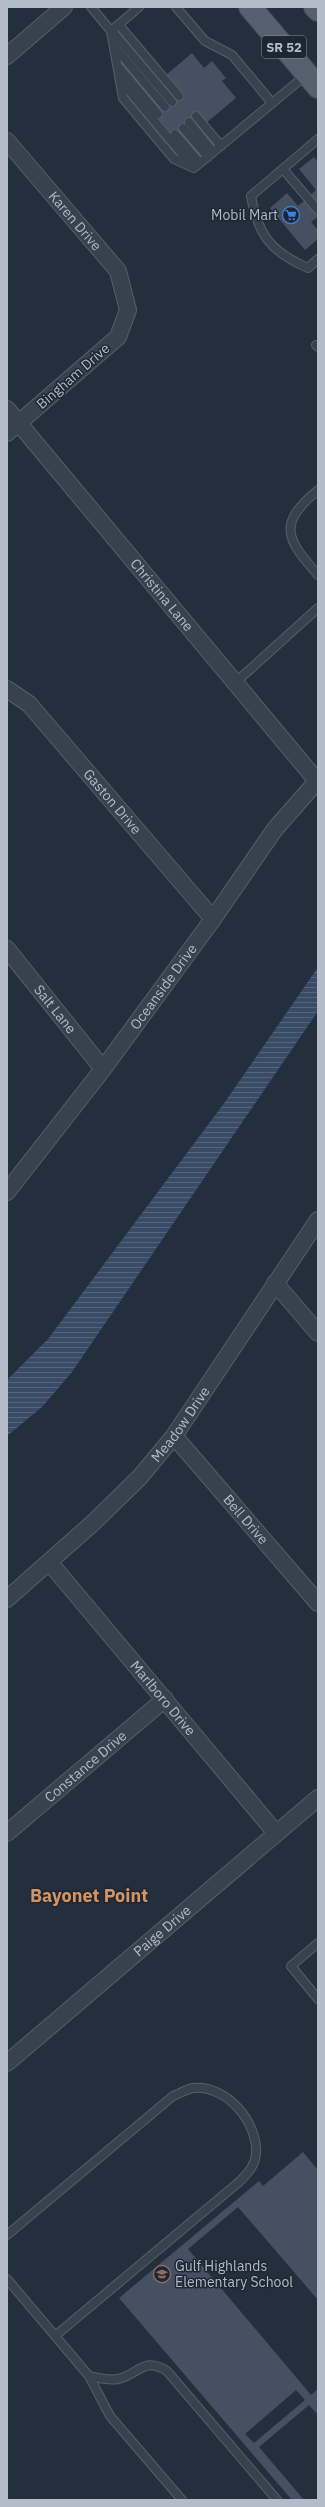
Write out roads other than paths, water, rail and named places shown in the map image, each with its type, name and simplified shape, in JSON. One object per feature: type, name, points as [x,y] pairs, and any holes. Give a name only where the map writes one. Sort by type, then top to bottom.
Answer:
[{"type":"main road","name":"SR 52","points":[[250,7],[313,80]]},
{"type":"main road","points":[[315,7],[318,10]]},
{"type":"street","points":[[7,56],[64,7]]},
{"type":"street","name":"Karen Drive","points":[[7,141],[118,271],[128,310]]},
{"type":"street","name":"Bingham Drive","points":[[13,428],[118,337],[128,310]]},
{"type":"street","name":"Christina Lane","points":[[7,409],[13,428],[236,682],[318,781]]},
{"type":"street","name":"Gaston Drive","points":[[7,689],[30,704],[213,920]]},
{"type":"street","name":"Oceanside Drive","points":[[7,1192],[103,1069],[213,920],[275,829],[318,781]]},
{"type":"street","name":"Salt Lane","points":[[7,949],[103,1069]]},
{"type":"street","name":"Meadow Drive","points":[[7,1599],[50,1563],[140,1477],[174,1436],[318,1220]]},
{"type":"street","points":[[275,1284],[318,1333]]},
{"type":"street","name":"Bell Drive","points":[[174,1436],[318,1603]]},
{"type":"street","name":"Marlboro Drive","points":[[50,1563],[276,1832]]},
{"type":"street","name":"Constance Drive","points":[[7,1833],[164,1699]]},
{"type":"street","name":"Paige Drive","points":[[7,2063],[276,1832],[318,1798]]},
{"type":"lane","points":[[91,7],[168,105],[114,46]]},
{"type":"lane","points":[[111,31],[139,7]]},
{"type":"lane","points":[[176,7],[205,41],[232,55],[272,103]]},
{"type":"lane","points":[[119,25],[179,96]]},
{"type":"lane","points":[[111,31],[123,98],[174,159],[197,166]]},
{"type":"lane","points":[[117,65],[158,114]]},
{"type":"lane","points":[[197,166],[272,103],[313,80]]},
{"type":"lane","points":[[196,116],[221,146]]},
{"type":"lane","points":[[186,125],[210,155]]},
{"type":"lane","points":[[175,134],[197,166]]},
{"type":"lane","points":[[317,143],[251,196],[256,219],[268,242],[288,259],[308,268],[318,259]]},
{"type":"lane","points":[[284,169],[318,210]]},
{"type":"lane","points":[[318,490],[302,503],[292,519],[290,528],[293,543],[318,575]]},
{"type":"lane","points":[[236,682],[318,608]]},
{"type":"lane","points":[[318,1943],[291,1966],[318,1999]]},
{"type":"lane","points":[[7,2235],[173,2096],[193,2088],[212,2090],[228,2099],[243,2114],[254,2132],[256,2154],[252,2168],[239,2182],[55,2336]]},
{"type":"lane","points":[[7,2279],[89,2376],[110,2416],[182,2500]]},
{"type":"lane","points":[[89,2376],[117,2379],[145,2366],[156,2364],[167,2371],[277,2500]]},
{"type":"water","points":[[318,967],[318,1011],[72,1372],[42,1407],[7,1436],[7,1380],[48,1339],[225,1102]]},
{"type":"place","name":"Mobil Mart","points":[[291,215]]},
{"type":"place","name":"Gulf Highlands Elementary School","points":[[162,2274]]},
{"type":"district","name":"Bayonet Point","points":[[89,1896]]}]
